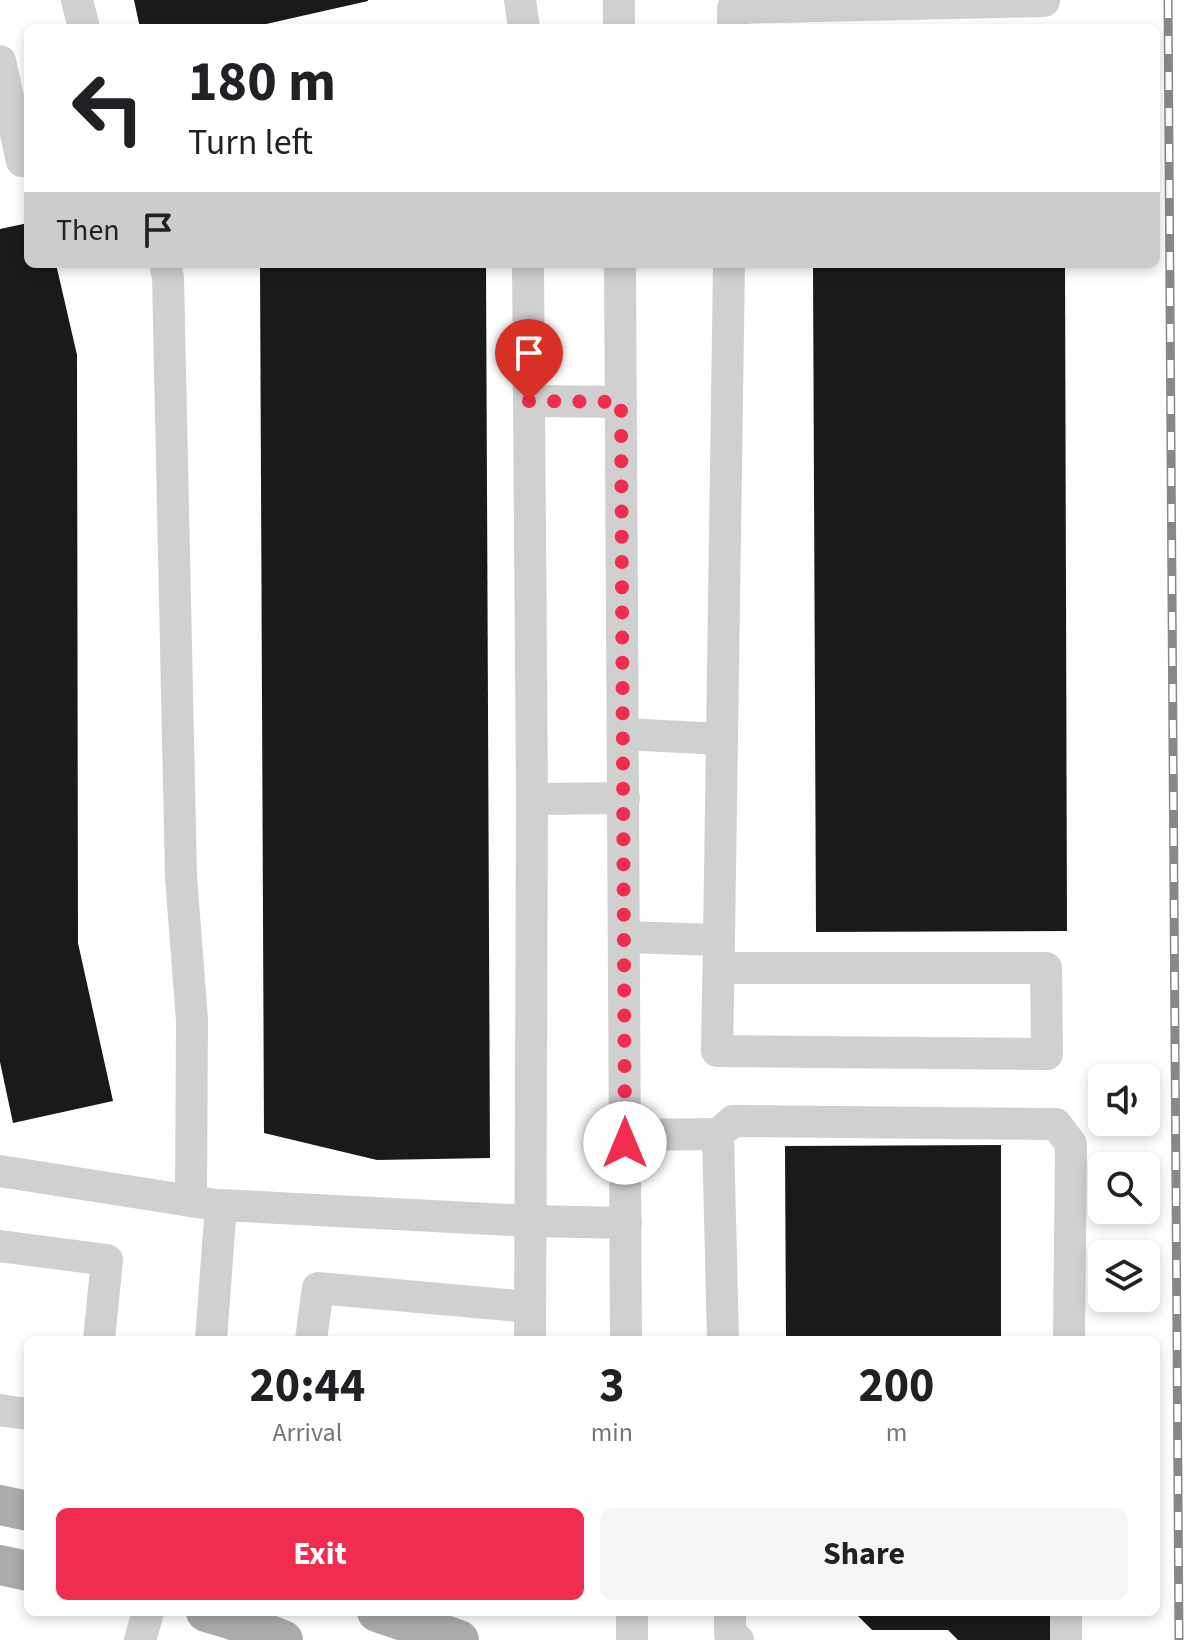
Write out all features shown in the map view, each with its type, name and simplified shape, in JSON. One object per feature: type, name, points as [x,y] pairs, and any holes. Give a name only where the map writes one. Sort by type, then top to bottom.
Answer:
[{"type":"main road","points":[[0,1505],[24,1510]]},
{"type":"main road","points":[[0,1565],[24,1570]]},
{"type":"main road","points":[[220,1616],[283,1640]]},
{"type":"main road","points":[[389,1616],[459,1640]]},
{"type":"street","points":[[77,0],[83,24]]},
{"type":"street","points":[[520,0],[523,24]]},
{"type":"street","points":[[619,0],[619,24]]},
{"type":"street","points":[[733,24],[733,8],[1044,1]]},
{"type":"street","points":[[0,61],[17,162]]},
{"type":"street","points":[[166,268],[181,877],[206,1203],[211,1336]]},
{"type":"street","points":[[528,268],[532,799],[530,1336]]},
{"type":"street","points":[[620,268],[626,1336]]},
{"type":"street","points":[[624,937],[719,954],[1046,968],[1047,1054],[717,1051],[719,954],[729,268]]},
{"type":"street","points":[[529,401],[621,402]]},
{"type":"street","points":[[623,734],[722,739]]},
{"type":"street","points":[[532,799],[624,798]]},
{"type":"street","points":[[625,1135],[718,1134],[733,1121],[1056,1124],[1071,1144],[1069,1336]]},
{"type":"street","points":[[718,1134],[723,1336]]},
{"type":"street","points":[[0,1171],[206,1203],[531,1221],[626,1223]]},
{"type":"street","points":[[0,1246],[107,1260],[99,1336]]},
{"type":"street","points":[[312,1336],[318,1288],[530,1307]]},
{"type":"street","points":[[0,1410],[24,1413]]},
{"type":"street","points":[[140,1640],[147,1616]]},
{"type":"street","points":[[632,1616],[632,1640]]},
{"type":"street","points":[[730,1616],[730,1634],[738,1640]]},
{"type":"street","points":[[1066,1616],[1066,1640]]},
{"type":"building","points":[[134,0],[368,0],[266,24],[139,24]]},
{"type":"building","points":[[24,224],[24,268],[57,268],[77,355],[78,943],[113,1101],[13,1123],[0,1062],[0,229]]},
{"type":"building","points":[[260,268],[486,268],[490,1158],[377,1160],[264,1133]]},
{"type":"building","points":[[813,268],[1065,268],[1067,931],[816,932]]},
{"type":"building","points":[[1001,1145],[1001,1336],[786,1336],[785,1146]]},
{"type":"building","points":[[858,1616],[1062,1616],[1054,1640],[958,1640],[948,1630],[872,1630]]},
{"type":"railway","points":[[1168,0],[1179,1640]]},
{"type":"route","points":[[529,401],[621,402],[625,1143]]}]
